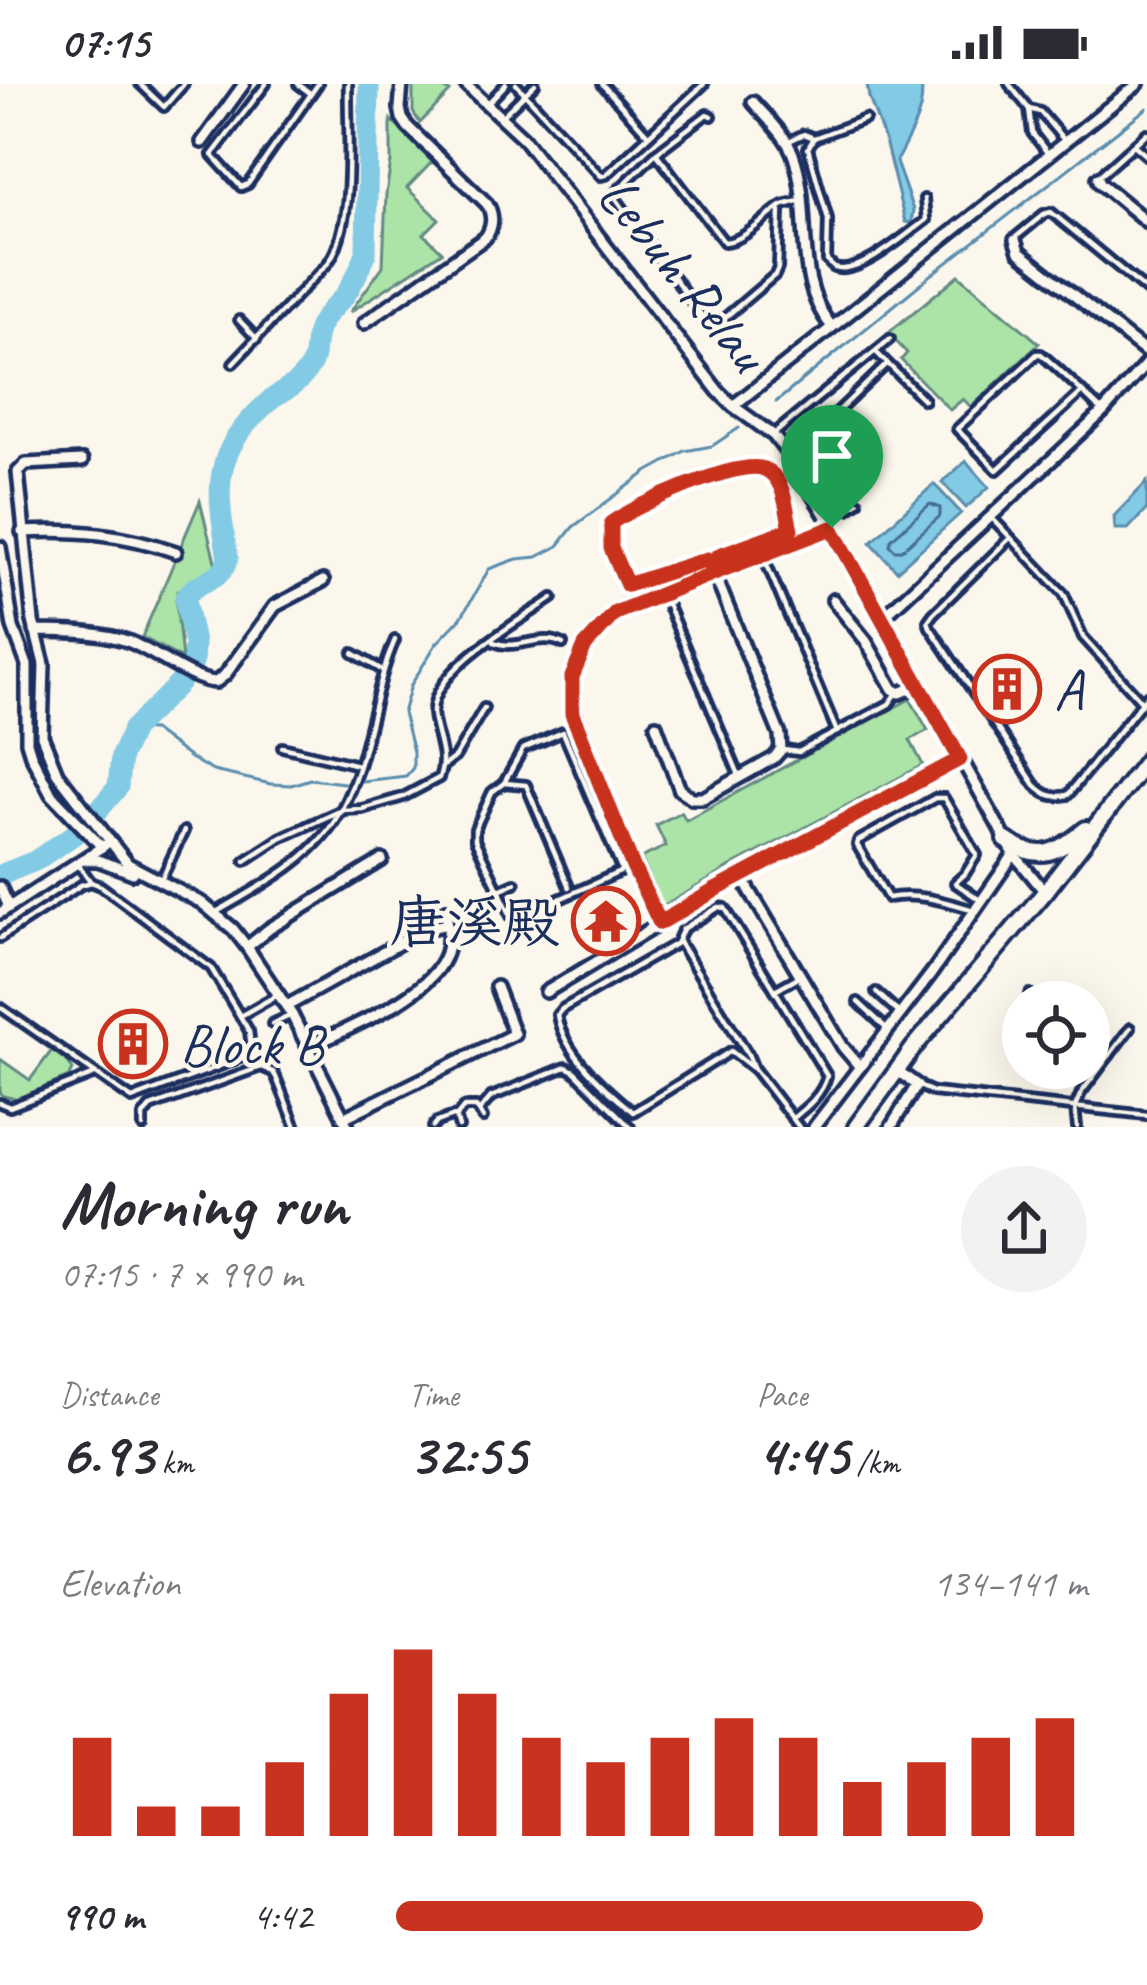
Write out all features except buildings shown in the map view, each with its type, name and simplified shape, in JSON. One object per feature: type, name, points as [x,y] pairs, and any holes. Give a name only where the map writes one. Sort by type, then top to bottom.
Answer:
[{"type":"main road","points":[[856,1127],[896,1070],[1045,892],[1147,760]]},
{"type":"main road","points":[[1010,847],[1035,853],[1055,851],[1106,812]]},
{"type":"street","points":[[202,142],[244,84]]},
{"type":"street","points":[[364,323],[491,230],[487,204],[401,118],[402,84]]},
{"type":"street","name":"Lebuh Relau","points":[[466,84],[502,116],[554,177],[704,374],[733,406],[773,435],[832,528],[1010,847],[1045,892]]},
{"type":"street","points":[[733,406],[1138,84]]},
{"type":"street","points":[[753,102],[794,156],[806,216],[810,290],[832,326]]},
{"type":"street","points":[[1098,178],[1147,222]]},
{"type":"street","points":[[1015,240],[1019,252],[1147,353]]},
{"type":"street","points":[[882,618],[1103,412],[1147,363]]},
{"type":"street","points":[[82,461],[30,463],[20,468],[17,478],[35,631],[44,664],[42,736],[66,787],[105,844]]},
{"type":"street","points":[[660,923],[628,869],[572,714],[572,677],[579,656],[606,620],[624,607],[832,528]]},
{"type":"street","points":[[22,532],[88,531],[176,552]]},
{"type":"street","points":[[0,547],[13,627],[27,668],[27,742],[51,794],[128,864],[191,896],[247,946],[290,1010],[346,1122],[514,1034],[496,987]]},
{"type":"street","points":[[656,725],[680,790],[692,799],[703,798],[782,750],[719,571]]},
{"type":"street","points":[[35,631],[117,638],[205,682],[216,682],[275,606],[323,581]]},
{"type":"street","points":[[833,600],[862,634],[897,693],[919,685]]},
{"type":"street","points":[[546,992],[741,876],[960,759]]},
{"type":"street","points":[[0,887],[5,910],[105,844]]},
{"type":"street","points":[[814,1127],[977,905],[1010,847]]},
{"type":"street","points":[[79,862],[98,860],[144,875]]},
{"type":"street","points":[[247,946],[382,860]]},
{"type":"street","points":[[741,876],[843,1047],[860,1067]]},
{"type":"street","points":[[309,1047],[406,998],[439,967],[446,955],[446,910]]},
{"type":"street","points":[[290,1010],[419,932],[447,924]]},
{"type":"street","points":[[891,1127],[916,1085],[896,1070]]},
{"type":"lane","points":[[140,84],[164,107],[184,84]]},
{"type":"lane","points":[[212,155],[266,84]]},
{"type":"lane","points":[[298,84],[310,93]]},
{"type":"lane","points":[[202,142],[245,187],[318,84]]},
{"type":"lane","points":[[233,363],[338,249],[346,208],[348,84]]},
{"type":"lane","points":[[488,103],[506,84]]},
{"type":"lane","points":[[516,84],[602,176],[704,84]]},
{"type":"lane","points":[[502,116],[535,84]]},
{"type":"lane","points":[[602,84],[648,135]]},
{"type":"lane","points":[[609,92],[618,84]]},
{"type":"lane","points":[[1010,84],[1029,109],[1031,133],[1048,154]]},
{"type":"lane","points":[[1029,109],[1040,112],[1065,141]]},
{"type":"lane","points":[[712,116],[707,114],[656,153],[615,197],[710,327],[775,275],[780,211],[784,205],[803,200]]},
{"type":"lane","points":[[794,156],[814,138],[865,119]]},
{"type":"lane","points":[[1098,178],[1147,133]]},
{"type":"lane","points":[[787,142],[804,134],[814,138]]},
{"type":"lane","points":[[1134,145],[1147,156]]},
{"type":"lane","points":[[808,148],[828,219],[827,261],[837,269],[855,266],[886,250],[926,220],[925,199]]},
{"type":"lane","points":[[656,153],[724,242],[736,240],[780,211]]},
{"type":"lane","points":[[1015,240],[1051,212],[1147,291]]},
{"type":"lane","points":[[779,223],[806,216]]},
{"type":"lane","points":[[239,320],[257,339]]},
{"type":"lane","points":[[773,435],[890,339]]},
{"type":"lane","points":[[876,352],[924,400]]},
{"type":"lane","points":[[1081,393],[997,470],[957,429],[1037,354],[1078,385],[1103,412]]},
{"type":"lane","points":[[858,502],[846,507],[808,443],[809,437],[887,364]]},
{"type":"lane","points":[[820,458],[844,479]]},
{"type":"lane","points":[[627,585],[791,529],[781,488],[764,468],[752,467],[697,480],[611,523],[611,548],[635,604]]},
{"type":"lane","points":[[992,518],[1064,594],[1083,637],[1144,699],[1068,795],[1056,798],[1044,795],[1035,785],[928,621],[1010,538]]},
{"type":"lane","points":[[719,555],[719,571]]},
{"type":"lane","points":[[763,555],[837,732]]},
{"type":"lane","points":[[708,559],[719,571]]},
{"type":"lane","points":[[662,592],[740,777]]},
{"type":"lane","points":[[245,860],[342,810],[403,797],[439,778],[443,766],[434,699],[452,671],[553,598]]},
{"type":"lane","points":[[491,640],[504,646],[552,638],[562,644]]},
{"type":"lane","points":[[215,914],[305,854],[342,810],[395,640]]},
{"type":"lane","points":[[353,653],[382,670]]},
{"type":"lane","points":[[782,750],[799,752],[889,704],[897,693]]},
{"type":"lane","points":[[443,766],[455,757],[484,708]]},
{"type":"lane","points":[[563,732],[628,869],[515,919],[474,834],[491,792],[504,783],[523,749],[563,732]]},
{"type":"lane","points":[[282,748],[358,765]]},
{"type":"lane","points":[[504,783],[526,785],[567,888],[582,890]]},
{"type":"lane","points":[[935,798],[944,798],[977,855],[955,883],[977,905],[904,895],[888,898],[858,841],[935,798]]},
{"type":"lane","points":[[488,801],[492,813]]},
{"type":"lane","points":[[160,882],[184,831]]},
{"type":"lane","points":[[0,1007],[127,1097],[137,1099],[241,1058],[251,1046],[242,1015],[203,960],[91,882],[79,862]]},
{"type":"lane","points":[[0,938],[91,882]]},
{"type":"lane","points":[[499,890],[515,883]]},
{"type":"lane","points":[[754,1069],[730,1052],[632,1112],[574,1053],[558,1023],[559,1011],[677,942],[682,929],[723,906],[828,1078],[811,1103],[792,1119]]},
{"type":"lane","points":[[677,942],[754,1069],[800,1127]]},
{"type":"lane","points":[[775,991],[800,976]]},
{"type":"lane","points":[[876,992],[900,1014]]},
{"type":"lane","points":[[242,1015],[279,994]]},
{"type":"lane","points":[[858,1002],[888,1030]]},
{"type":"lane","points":[[272,1024],[290,1010]]},
{"type":"lane","points":[[1110,1055],[1130,1028]]},
{"type":"lane","points":[[143,1127],[143,1116],[150,1108],[261,1067],[276,1077],[296,1127]]},
{"type":"lane","points":[[480,1110],[491,1097],[566,1067],[631,1127]]},
{"type":"lane","points":[[0,1103],[10,1107],[95,1074]]},
{"type":"lane","points":[[916,1085],[933,1092],[1147,1115]]},
{"type":"lane","points":[[1077,1127],[1076,1107],[1084,1089]]},
{"type":"lane","points":[[459,1127],[460,1109],[480,1110]]},
{"type":"lane","points":[[480,1110],[483,1118]]},
{"type":"lane","points":[[433,1127],[457,1115]]},
{"type":"green space","points":[[413,84],[437,84],[450,92],[420,123],[413,112]]},
{"type":"green space","points":[[391,120],[432,162],[407,188],[439,219],[424,234],[442,252],[350,312],[383,266]]},
{"type":"green space","points":[[959,275],[1039,343],[971,407],[963,399],[950,410],[901,360],[907,353],[888,333]]},
{"type":"green space","points":[[200,501],[216,566],[178,591],[182,659],[142,637]]},
{"type":"green space","points":[[910,699],[928,730],[910,740],[923,765],[662,907],[641,858],[666,846],[656,825],[681,812],[686,820]]},
{"type":"green space","points":[[52,1050],[68,1062],[73,1070],[69,1077],[17,1099],[3,1096],[0,1059],[30,1080]]},
{"type":"water","points":[[867,84],[921,84],[918,115],[896,162],[913,210],[911,223],[905,222]]},
{"type":"water","points":[[966,461],[989,487],[966,508],[942,482]]},
{"type":"water","points":[[1147,482],[1147,509],[1128,529],[1115,529],[1114,516]]},
{"type":"water","points":[[934,484],[961,513],[897,571],[871,542]]},
{"type":"waterway","points":[[97,812],[118,787],[121,756],[133,729],[179,684],[193,663],[185,599],[220,573],[228,559],[220,493],[234,440],[270,400],[308,370],[319,327],[348,290],[366,253],[369,84]]},
{"type":"waterway","points":[[776,402],[1147,108]]},
{"type":"waterway","points":[[133,729],[153,730],[213,771],[271,784],[406,776],[413,768],[403,713],[411,685],[436,644],[461,618],[489,569],[537,557],[558,546],[573,527],[647,472],[685,451],[712,446],[739,428]]},
{"type":"waterway","points":[[0,875],[35,861],[75,834]]},
{"type":"place","name":"A","points":[[1007,689]]},
{"type":"place","name":"唐溪殿","points":[[606,921]]},
{"type":"place","name":"Block B","points":[[133,1044]]},
{"type":"route","points":[[832,528],[714,573],[708,559],[627,585],[611,548],[611,523],[697,480],[757,467],[769,472],[781,488],[791,529],[719,555],[724,569],[714,573],[662,592],[624,607],[615,613],[585,646],[572,677],[572,714],[660,923],[960,759],[832,528]]}]
